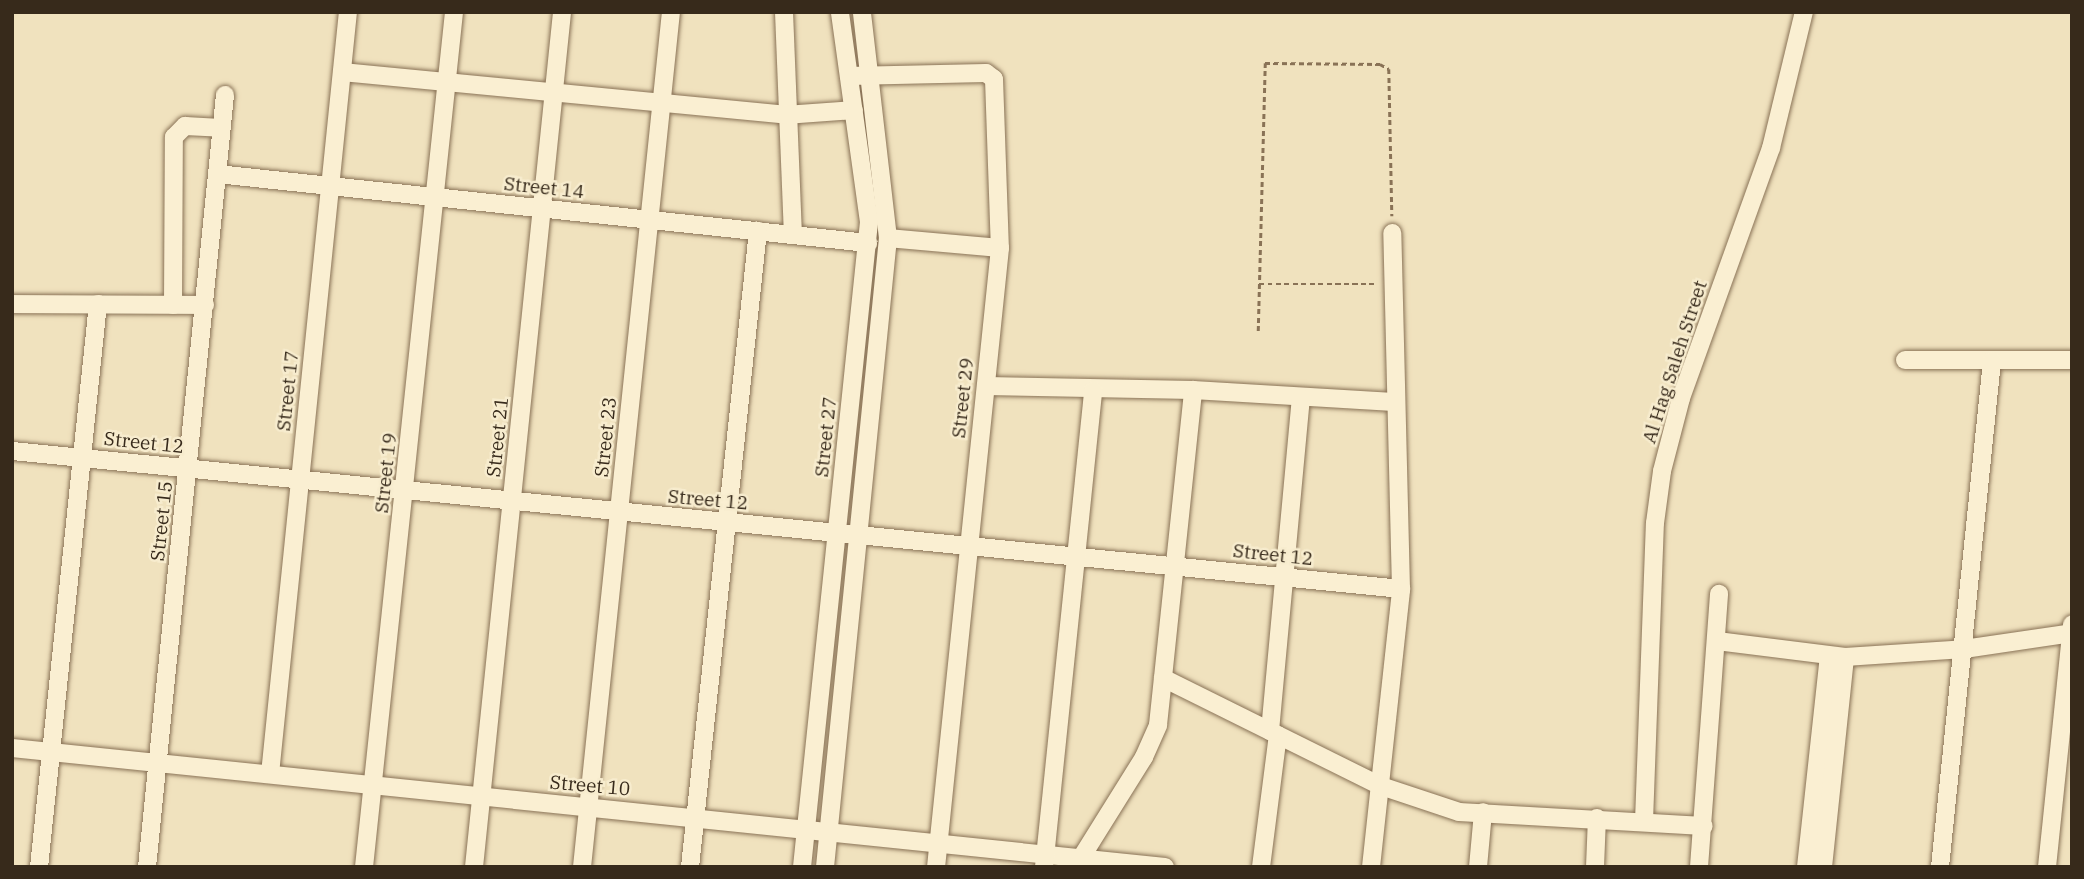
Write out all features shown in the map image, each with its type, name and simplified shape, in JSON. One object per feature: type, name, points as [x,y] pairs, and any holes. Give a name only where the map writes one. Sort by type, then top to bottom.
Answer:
[{"type":"street","name":"Street 17","points":[[270,774],[348,12]]},
{"type":"street","name":"Street 19","points":[[364,867],[454,12]]},
{"type":"street","name":"Street 21","points":[[474,867],[545,209],[562,12]]},
{"type":"street","name":"Street 23","points":[[582,867],[671,12]]},
{"type":"street","points":[[785,12],[786,115],[793,235]]},
{"type":"street","name":"Street 27","points":[[802,867],[867,243],[866,189],[840,12]]},
{"type":"street","points":[[825,867],[888,238],[872,76],[862,12]]},
{"type":"street","name":"Al Hag Saleh Street","points":[[1644,821],[1655,523],[1662,471],[1681,398],[1771,148],[1804,12]]},
{"type":"street","points":[[342,72],[786,115],[854,110]]},
{"type":"street","name":"Street 29","points":[[849,76],[986,74],[994,79],[1000,248],[936,867]]},
{"type":"street","name":"Street 15","points":[[147,867],[225,95]]},
{"type":"street","points":[[173,305],[174,137],[185,126],[221,128]]},
{"type":"street","name":"Street 14","points":[[217,174],[867,243]]},
{"type":"street","points":[[690,867],[758,231]]},
{"type":"street","points":[[1371,867],[1401,589],[1392,354],[1392,233]]},
{"type":"street","points":[[888,238],[1000,248]]},
{"type":"street","points":[[12,304],[205,305]]},
{"type":"street","points":[[39,867],[98,304]]},
{"type":"street","points":[[1905,360],[2072,360]]},
{"type":"street","points":[[1940,867],[1992,361]]},
{"type":"street","points":[[986,386],[1093,391],[1193,390],[1394,402]]},
{"type":"street","points":[[1081,858],[1150,746],[1158,724],[1193,390]]},
{"type":"street","points":[[1044,860],[1093,391]]},
{"type":"street","points":[[1261,867],[1301,398]]},
{"type":"street","name":"Street 12","points":[[12,451],[1401,589]]},
{"type":"street","points":[[1699,867],[1719,594]]},
{"type":"street","points":[[1717,641],[1837,657],[1964,649],[2071,630],[2047,867]]},
{"type":"street","points":[[1806,867],[1837,657]]},
{"type":"street","points":[[1823,867],[1837,657]]},
{"type":"street","points":[[1163,678],[1381,786],[1459,812],[1704,826]]},
{"type":"street","name":"Street 10","points":[[12,748],[939,842],[1044,860],[1081,858],[1157,866]]},
{"type":"street","points":[[1478,867],[1483,812]]},
{"type":"street","points":[[1595,867],[1597,818]]},
{"type":"path","points":[[1258,331],[1261,69],[1268,62],[1380,64],[1389,69],[1392,233]]},
{"type":"path","points":[[1259,284],[1392,284]]}]
